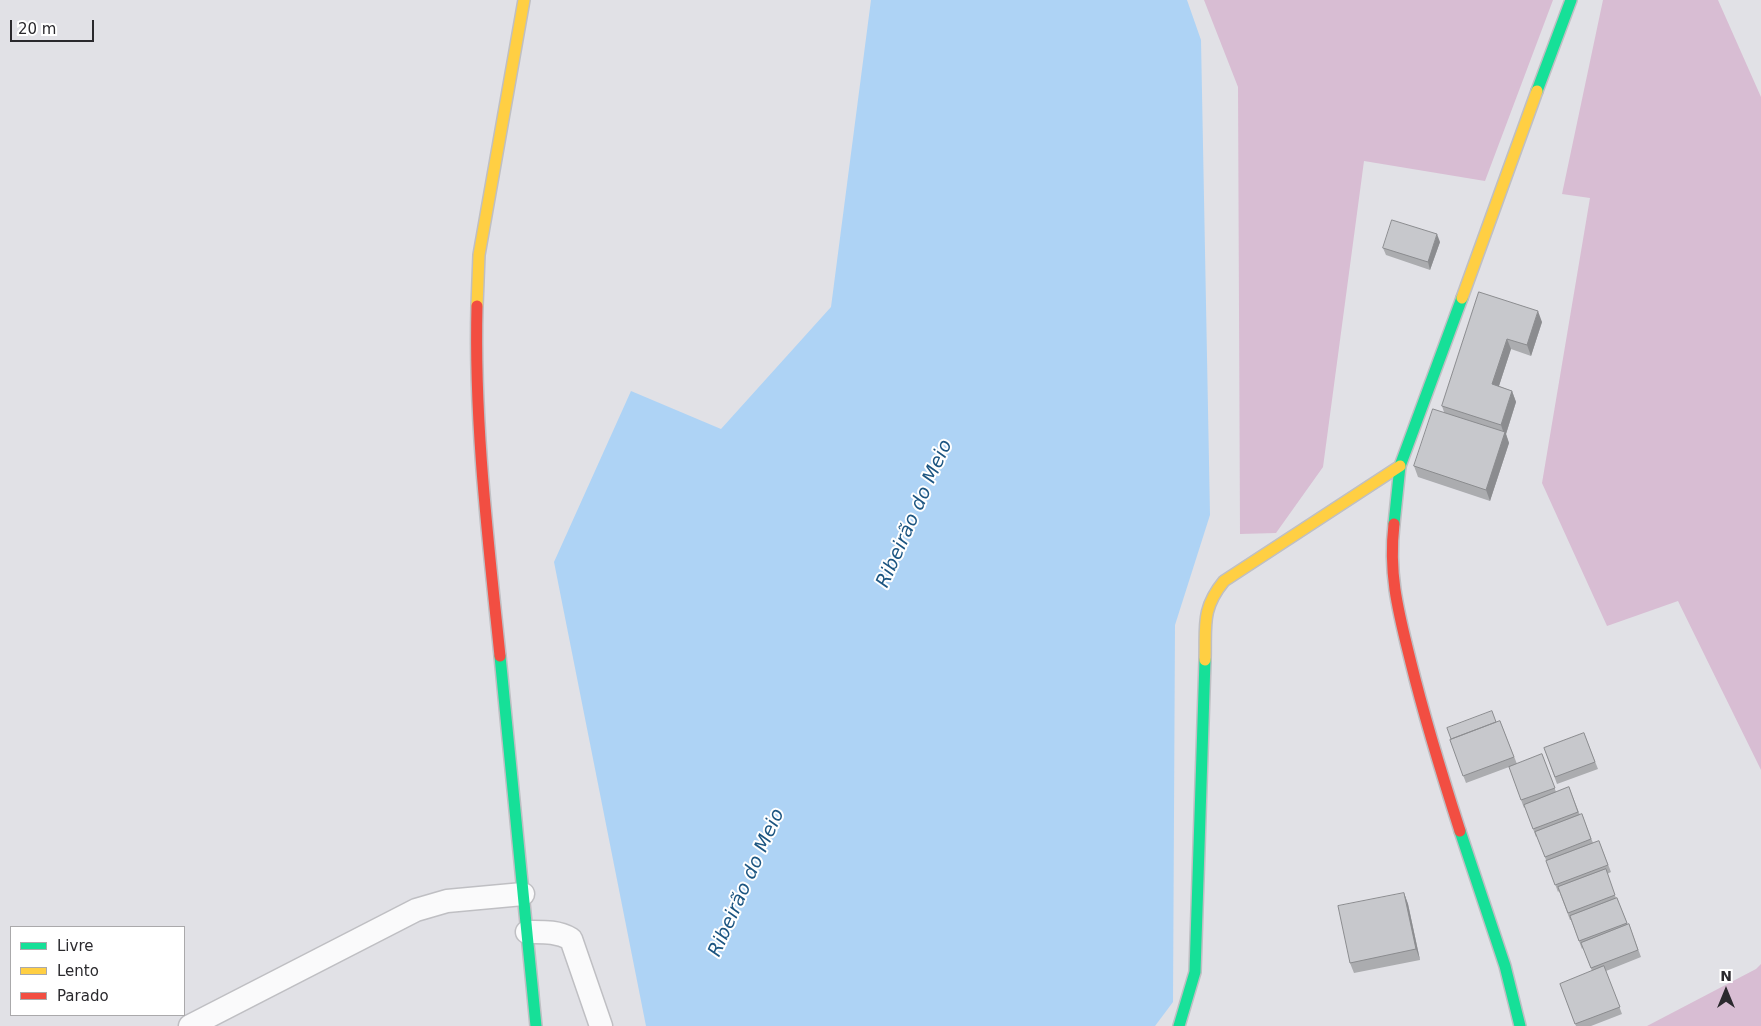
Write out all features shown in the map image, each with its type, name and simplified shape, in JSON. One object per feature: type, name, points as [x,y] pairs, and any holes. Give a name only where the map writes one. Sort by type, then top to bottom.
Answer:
[{"type":"street","points":[[524,0],[479,255],[476,352],[479,447],[536,1026]]},
{"type":"street","points":[[1520,1026],[1505,966],[1431,743],[1393,588],[1391,547],[1400,466],[1571,0]]},
{"type":"street","points":[[1179,1026],[1186,1011],[1195,972],[1206,612],[1212,596],[1224,581],[1400,466]]},
{"type":"street","points":[[190,1026],[416,910],[447,901],[523,894]]},
{"type":"street","points":[[527,932],[552,932],[562,934],[571,939],[601,1026]]},
{"type":"shaded area","points":[[1204,0],[1553,0],[1485,181],[1364,161],[1323,467],[1276,533],[1240,534],[1238,87]]},
{"type":"shaded area","points":[[1603,0],[1718,0],[1761,97],[1761,770],[1678,601],[1607,626],[1542,483],[1590,198],[1562,194]]},
{"type":"shaded area","points":[[1761,964],[1761,1026],[1647,1026],[1756,969]]},
{"type":"water","name":"Ribeirão do Meio","points":[[871,0],[1187,0],[1201,40],[1210,515],[1175,625],[1173,1002],[1155,1026],[646,1026],[554,562],[631,391],[721,429],[831,307]]},
{"type":"building","points":[[1392,220],[1437,234],[1428,262],[1383,248]]},
{"type":"building","points":[[1479,292],[1538,311],[1527,345],[1507,339],[1492,384],[1512,391],[1501,425],[1442,406]]},
{"type":"building","points":[[1433,409],[1505,432],[1486,490],[1414,466]]},
{"type":"building","points":[[1492,711],[1496,722],[1451,739],[1447,728]]},
{"type":"building","points":[[1500,721],[1514,757],[1463,776],[1450,740]]},
{"type":"building","points":[[1584,733],[1595,762],[1555,777],[1544,748]]},
{"type":"building","points":[[1542,754],[1555,788],[1521,800],[1509,767]]},
{"type":"building","points":[[1569,787],[1578,812],[1533,829],[1524,805]]},
{"type":"building","points":[[1582,814],[1591,839],[1545,857],[1535,832]]},
{"type":"building","points":[[1599,841],[1608,865],[1555,885],[1546,861]]},
{"type":"building","points":[[1606,869],[1615,895],[1568,913],[1558,887]]},
{"type":"building","points":[[1404,893],[1416,949],[1350,963],[1338,906]]},
{"type":"building","points":[[1617,898],[1627,923],[1579,941],[1570,916]]},
{"type":"building","points":[[1629,924],[1638,950],[1591,968],[1581,943]]},
{"type":"building","points":[[1604,966],[1620,1007],[1575,1024],[1560,984]]},
{"type":"traffic: fast","points":[[1537,91],[1571,0]]},
{"type":"traffic: fast","points":[[1394,524],[1400,466],[1462,298]]},
{"type":"traffic: fast","points":[[500,656],[536,1026]]},
{"type":"traffic: fast","points":[[1179,1026],[1195,972],[1205,660]]},
{"type":"traffic: fast","points":[[1460,831],[1505,966],[1520,1026]]},
{"type":"traffic: slow","points":[[477,306],[479,255],[524,0]]},
{"type":"traffic: slow","points":[[1462,298],[1537,91]]},
{"type":"traffic: slow","points":[[1205,660],[1205,627],[1208,609],[1211,600],[1224,581],[1400,466]]},
{"type":"traffic: jam","points":[[477,306],[480,437],[500,656]]},
{"type":"traffic: jam","points":[[1394,524],[1392,561],[1399,611],[1422,705],[1460,831]]}]
